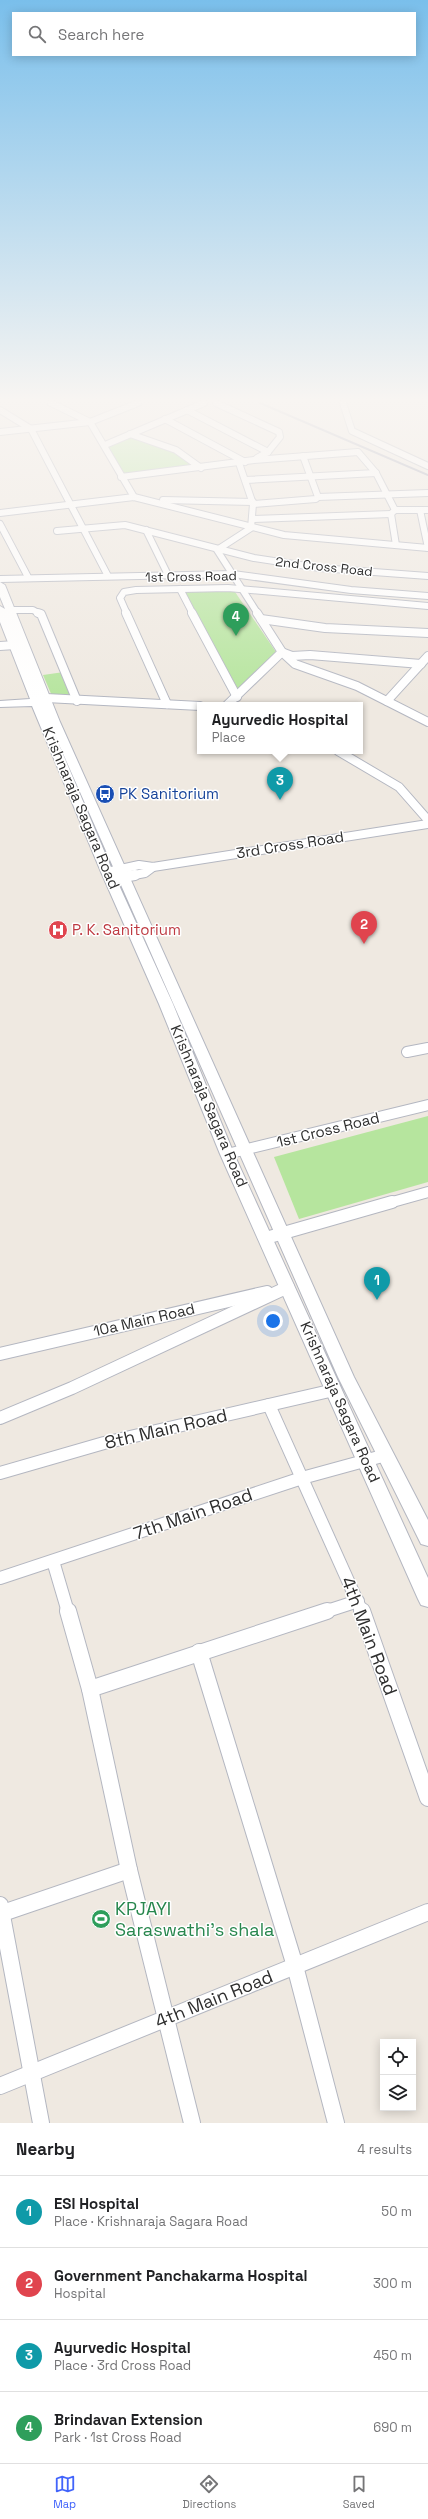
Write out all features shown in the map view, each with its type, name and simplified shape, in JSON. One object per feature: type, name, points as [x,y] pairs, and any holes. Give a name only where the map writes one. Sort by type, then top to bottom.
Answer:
[{"type":"main road","name":"Krishnaraja Sagara Road","points":[[0,585],[4,615],[15,645],[41,700]]},
{"type":"main road","name":"Krishnaraja Sagara Road","points":[[4,615],[115,874],[227,1154],[367,1460],[428,1598]]},
{"type":"main road","points":[[0,700],[41,700]]},
{"type":"main road","points":[[0,704],[41,700]]},
{"type":"main road","name":"Krishnaraja Sagara Road","points":[[115,874],[246,1150],[346,1377],[428,1538]]},
{"type":"street","points":[[68,502],[108,576]]},
{"type":"street","points":[[0,513],[93,502]]},
{"type":"street","points":[[157,502],[251,528],[284,535],[322,540],[428,548],[420,510]]},
{"type":"street","points":[[221,502],[281,502]]},
{"type":"street","points":[[389,502],[393,512],[396,545]]},
{"type":"street","points":[[253,503],[253,519],[251,528],[216,550],[243,588],[286,658],[298,666],[359,686],[428,722]]},
{"type":"street","points":[[253,519],[428,510]]},
{"type":"street","points":[[0,524],[28,577]]},
{"type":"street","name":"2nd Cross Road","points":[[57,531],[115,524],[146,530],[216,550],[254,558],[320,568],[428,576]]},
{"type":"street","points":[[146,530],[169,577]]},
{"type":"street","name":"1st Cross Road","points":[[0,579],[28,577],[169,577],[234,575],[351,590],[428,596]]},
{"type":"street","points":[[167,704],[120,598],[124,592],[136,590],[243,588],[428,606]]},
{"type":"street","points":[[180,590],[237,697]]},
{"type":"street","points":[[4,615],[33,610],[40,614],[77,701]]},
{"type":"street","points":[[261,619],[325,628],[428,633]]},
{"type":"street","points":[[0,646],[15,645]]},
{"type":"street","points":[[231,702],[282,652]]},
{"type":"street","points":[[282,652],[292,656],[310,655],[421,664]]},
{"type":"street","points":[[387,701],[428,656]]},
{"type":"street","points":[[41,700],[197,706]]},
{"type":"street","points":[[343,754],[399,787],[428,820]]},
{"type":"street","name":"3rd Cross Road","points":[[115,874],[145,873],[153,867],[428,824]]},
{"type":"street","points":[[407,1052],[428,1048]]},
{"type":"street","name":"1st Cross Road","points":[[227,1154],[428,1105]]},
{"type":"street","points":[[266,1238],[428,1192]]},
{"type":"street","points":[[0,1418],[72,1388],[288,1287]]},
{"type":"street","name":"10a Main Road","points":[[0,1354],[288,1287]]},
{"type":"street","name":"8th Main Road","points":[[0,1473],[104,1443],[334,1390]]},
{"type":"street","name":"4th Main Road","points":[[269,1405],[358,1601],[428,1798]]},
{"type":"street","name":"7th Main Road","points":[[0,1578],[302,1478],[386,1455]]},
{"type":"street","points":[[53,1561],[90,1689],[129,1870],[192,2123]]},
{"type":"street","points":[[90,1689],[358,1601]]},
{"type":"street","points":[[199,1652],[295,1966],[336,2123]]},
{"type":"street","points":[[41,2123],[1,1911],[129,1870]]},
{"type":"street","name":"4th Main Road","points":[[0,2086],[428,1912]]},
{"type":"green space","points":[[233,589],[276,652],[239,691],[183,590]]},
{"type":"green space","points":[[64,672],[74,695],[52,696],[43,675]]},
{"type":"green space","points":[[428,1116],[428,1182],[299,1219],[274,1157]]},
{"type":"place","name":"Brindavan Extension","points":[[236,636]]},
{"type":"place","name":"PK Sanitorium","points":[[105,794]]},
{"type":"place","name":"Ayurvedic Hospital","points":[[280,800]]},
{"type":"place","name":"P. K. Sanitorium","points":[[58,930]]},
{"type":"place","name":"Government Panchakarma Hospital","points":[[364,944]]},
{"type":"place","name":"ESI Hospital","points":[[377,1300]]},
{"type":"place","name":"KPJAYI Saraswathi's shala","points":[[101,1919]]}]
